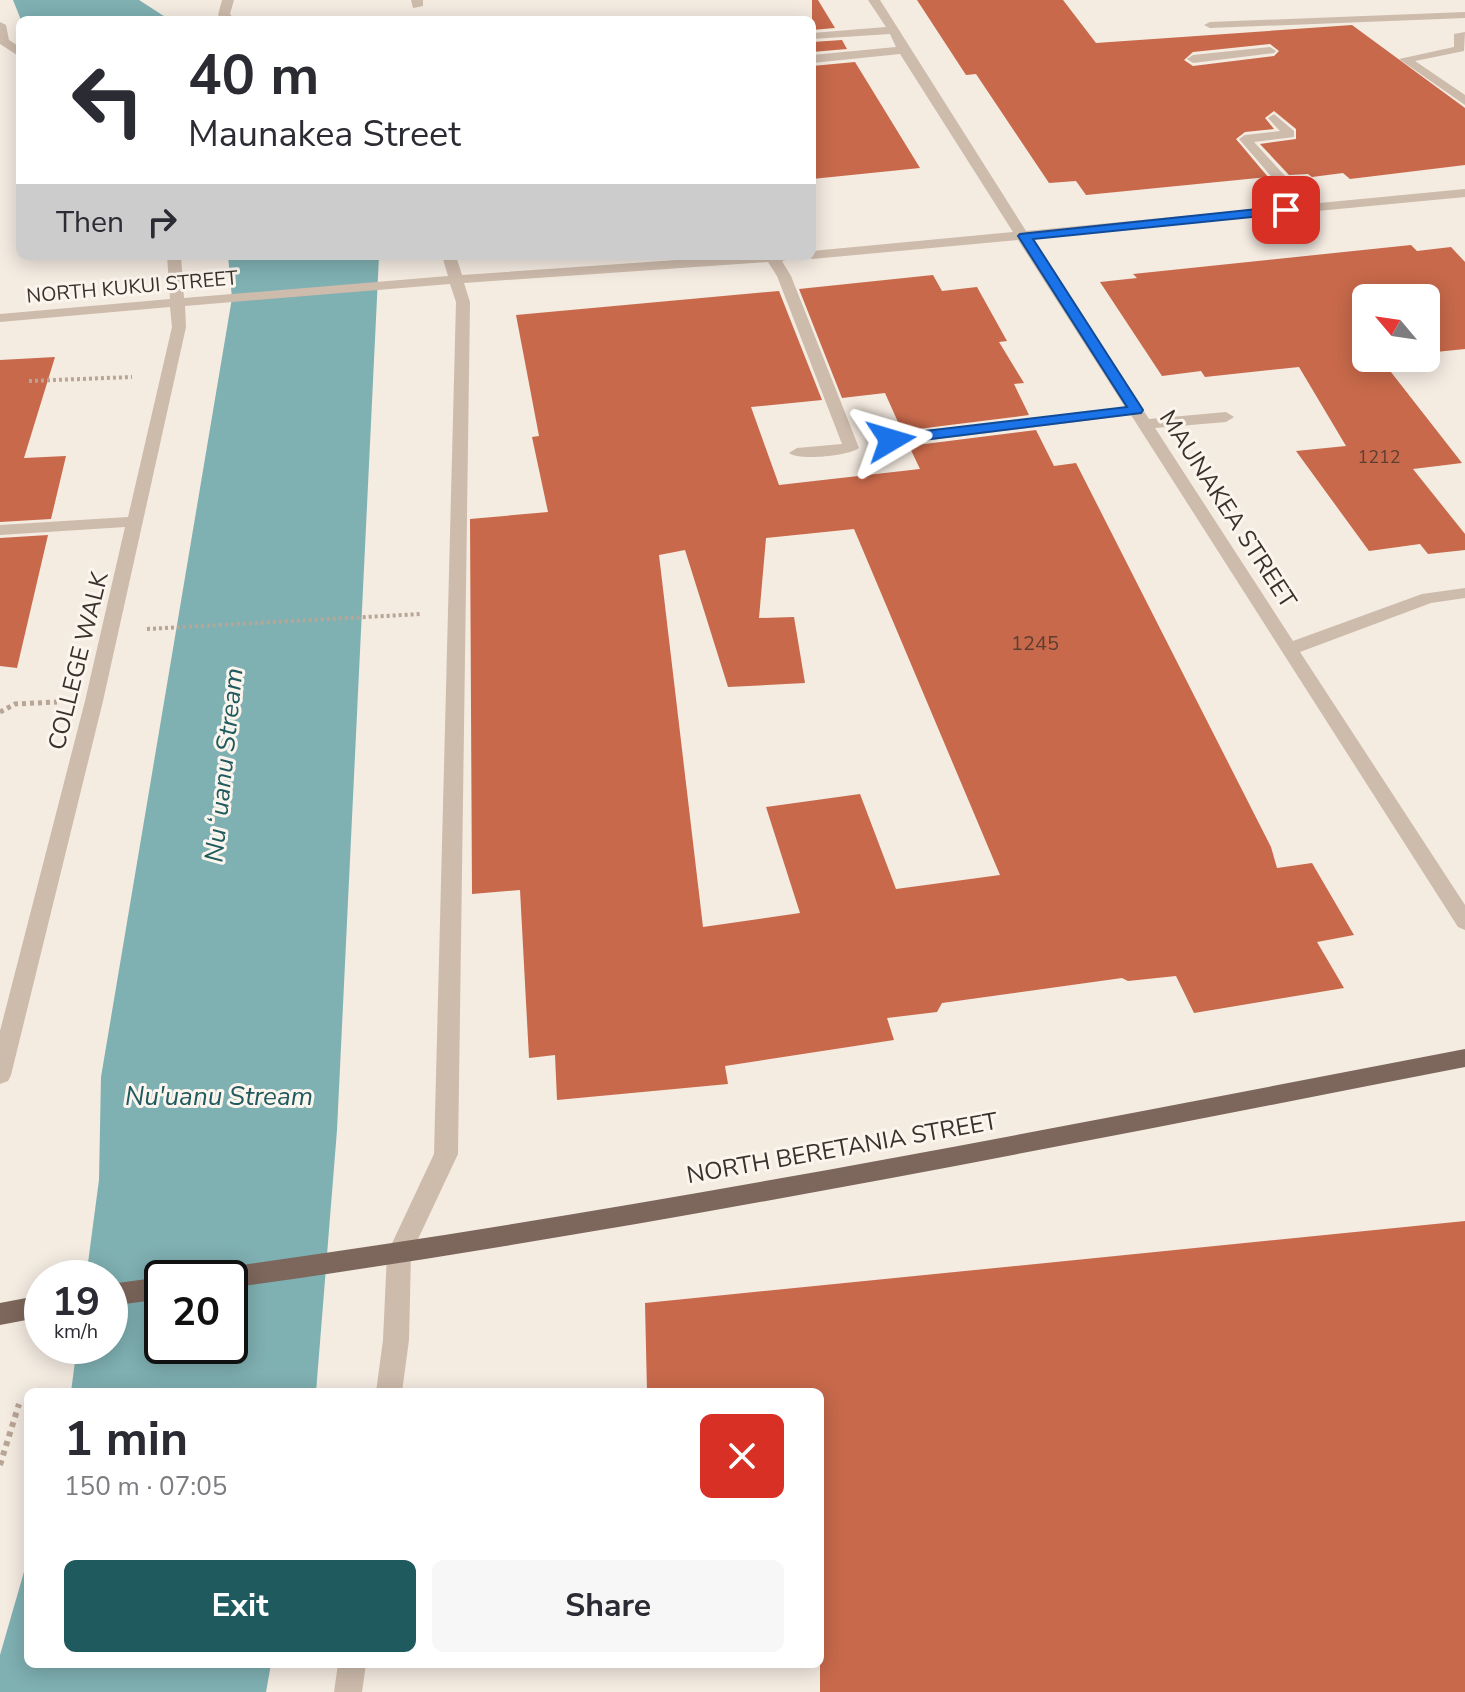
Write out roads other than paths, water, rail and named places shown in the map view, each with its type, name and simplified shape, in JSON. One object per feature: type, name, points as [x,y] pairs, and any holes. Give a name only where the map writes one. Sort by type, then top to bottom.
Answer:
[{"type":"main road","name":"NORTH BERETANIA STREET","points":[[248,1275],[399,1254],[933,1162],[1465,1058]]},
{"type":"main road","points":[[0,1314],[24,1309]]},
{"type":"street","name":"MAUNAKEA STREET","points":[[874,0],[903,50],[1465,922]]},
{"type":"street","points":[[1210,25],[1465,15]]},
{"type":"street","points":[[0,25],[4,41],[16,50]]},
{"type":"street","points":[[816,36],[894,30]]},
{"type":"street","points":[[1465,35],[1458,36],[1460,49],[1405,59],[1465,101]]},
{"type":"street","points":[[816,59],[903,50]]},
{"type":"street","points":[[1193,59],[1270,51]]},
{"type":"street","points":[[1274,118],[1290,134],[1245,139],[1289,188]]},
{"type":"street","points":[[816,255],[1465,193]]},
{"type":"street","name":"COLLEGE WALK","points":[[0,1075],[94,701],[169,376],[179,327],[174,260]]},
{"type":"street","points":[[390,1388],[396,1340],[399,1254],[446,1154],[463,302],[450,260]]},
{"type":"street","name":"NORTH KUKUI STREET","points":[[0,318],[669,260]]},
{"type":"street","points":[[774,260],[784,276],[851,448],[797,453]]},
{"type":"street","points":[[891,440],[1140,417],[1226,417]]},
{"type":"street","points":[[0,530],[136,521]]},
{"type":"street","points":[[1290,649],[1428,598],[1465,593]]},
{"type":"street","points":[[348,1692],[351,1668]]},
{"type":"water","points":[[13,0],[139,0],[164,16],[19,16]]},
{"type":"water","name":"Nu'uanu Stream","points":[[228,260],[379,260],[337,1130],[316,1388],[72,1388],[75,1364],[128,1364],[128,1260],[88,1260],[99,1180],[101,1077],[232,298]]},
{"type":"water","points":[[24,1572],[24,1668],[270,1668],[266,1692],[0,1692],[0,1655]]},
{"type":"water label","name":"Nuʻuanu Stream","points":[[224,765]]}]
